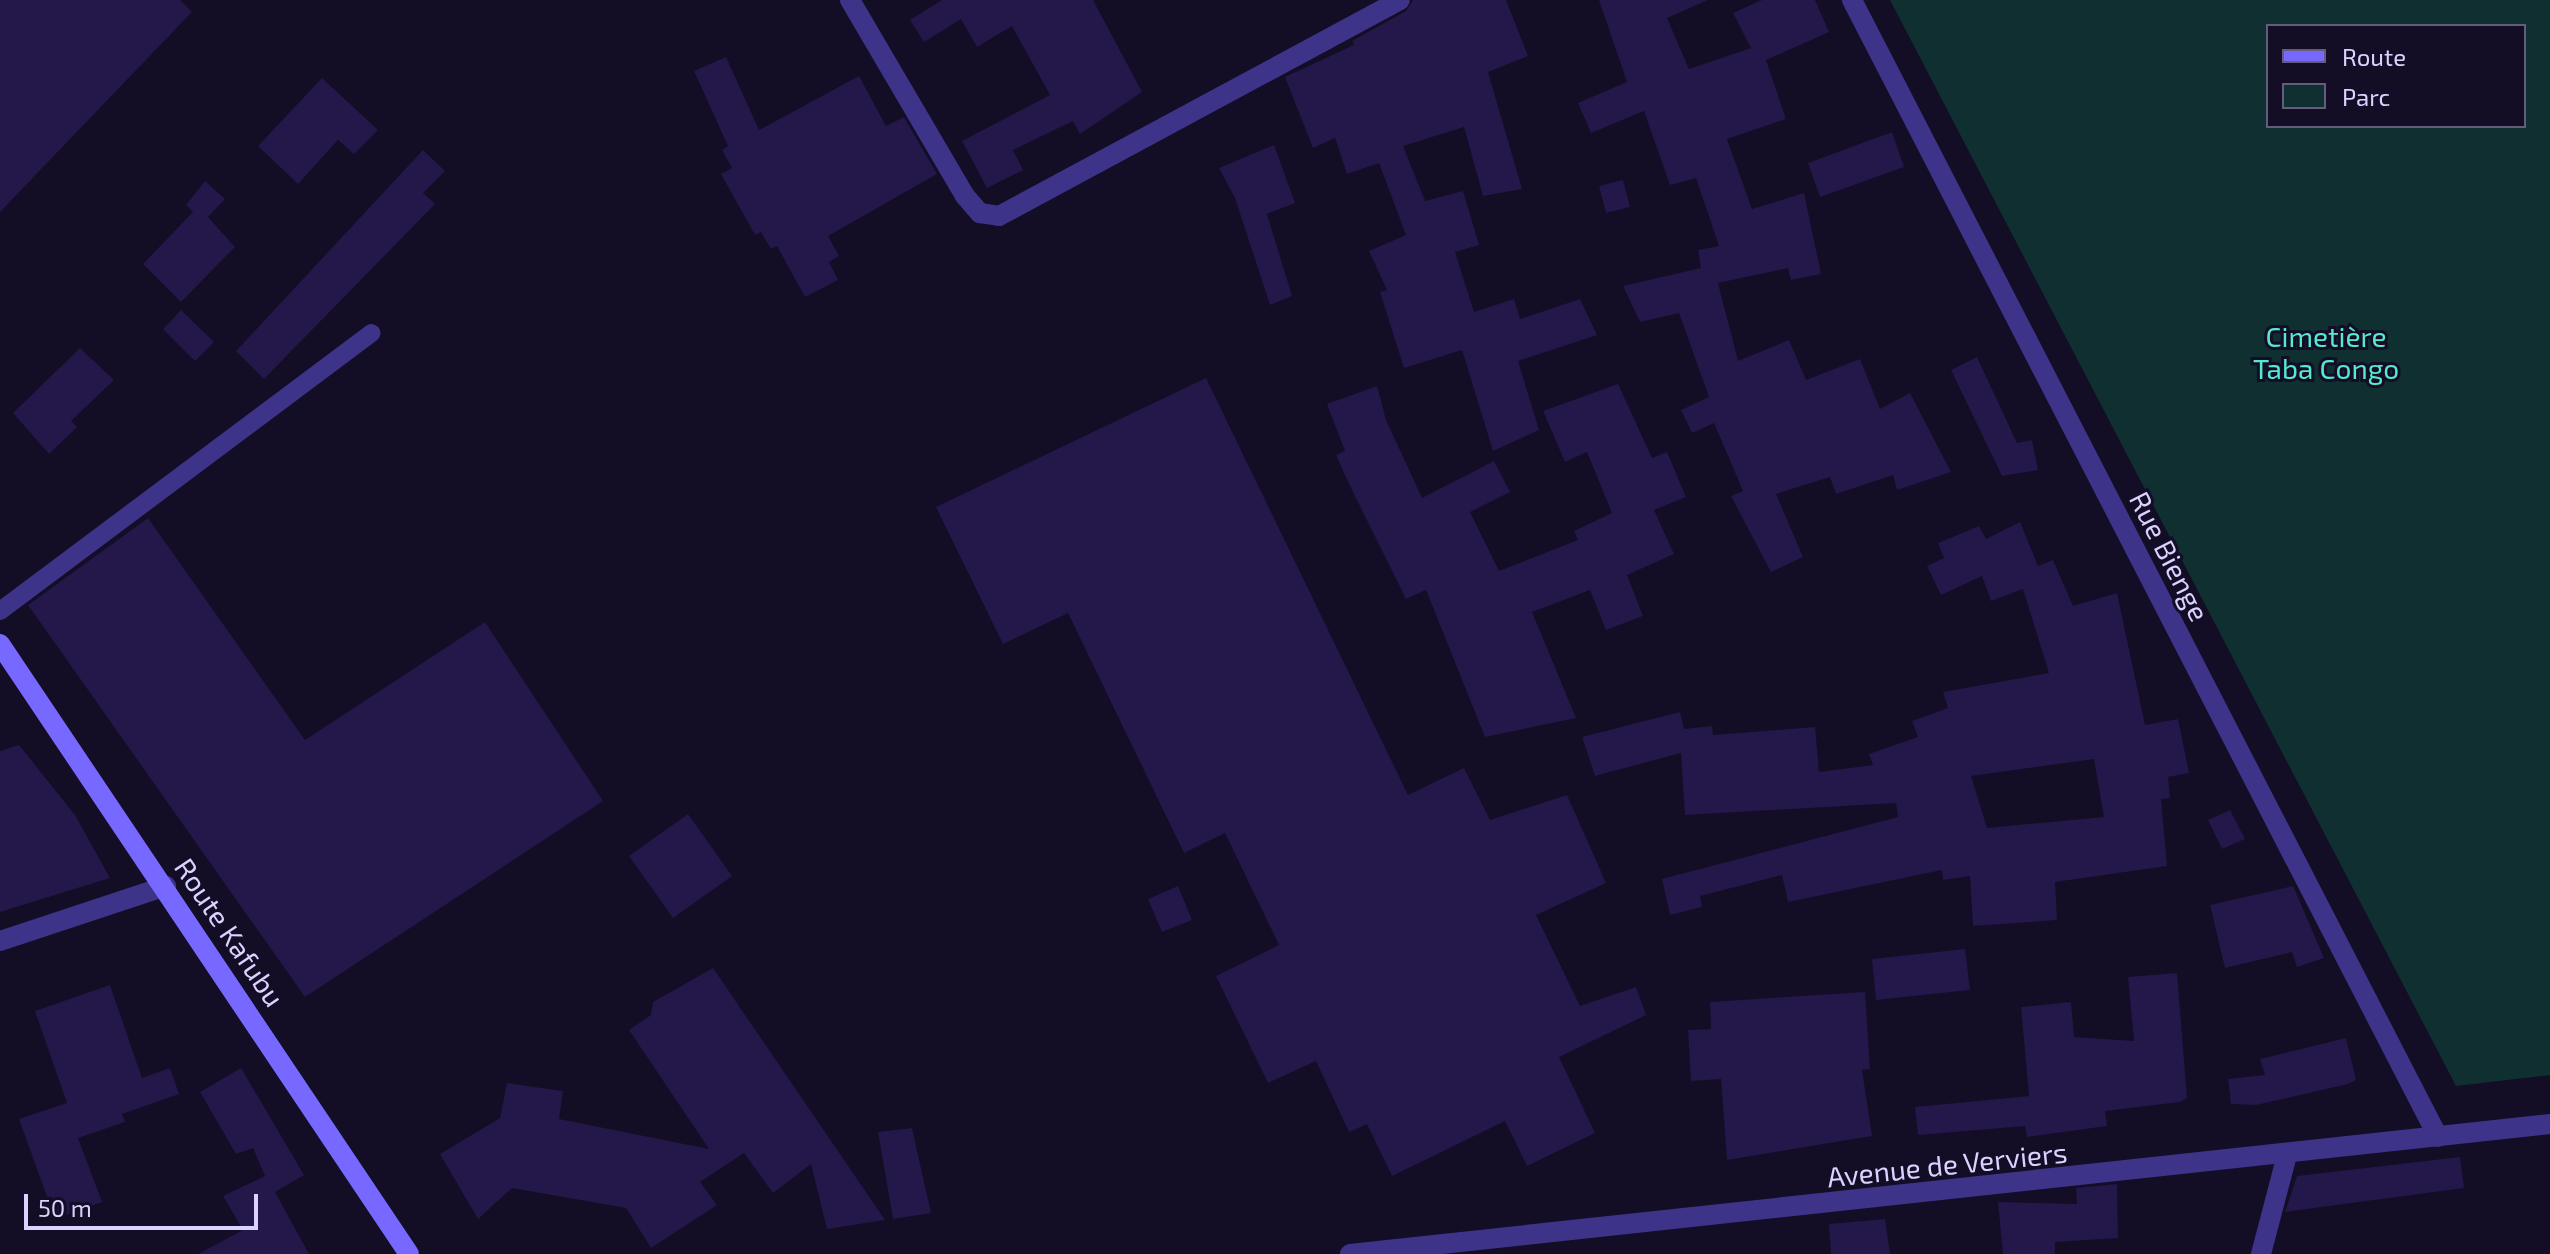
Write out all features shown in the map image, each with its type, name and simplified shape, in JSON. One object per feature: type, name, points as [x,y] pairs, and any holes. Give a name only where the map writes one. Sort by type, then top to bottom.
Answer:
[{"type":"main road","name":"Route Kafubu","points":[[0,644],[166,886],[409,1254]]},
{"type":"street","points":[[850,0],[917,119],[980,213],[999,216],[1400,0]]},
{"type":"street","name":"Rue Bienge","points":[[1852,0],[2438,1137]]},
{"type":"street","points":[[0,941],[166,886]]},
{"type":"street","name":"Avenue de Verviers","points":[[1350,1254],[2287,1155],[2550,1124]]},
{"type":"street","points":[[2261,1254],[2287,1155]]},
{"type":"lane","points":[[0,611],[372,333]]},
{"type":"green space","name":"Cimetière Taba Congo","points":[[1890,0],[2550,0],[2550,1075],[2456,1086]]},
{"type":"building","points":[[0,0],[180,0],[192,12],[0,212]]},
{"type":"building","points":[[942,0],[1093,0],[1142,92],[1080,134],[1073,121],[1013,150],[1023,170],[987,188],[962,141],[1050,95],[1012,26],[977,47],[961,19],[924,42],[910,20]]},
{"type":"building","points":[[1413,0],[1506,0],[1528,56],[1488,72],[1522,189],[1483,196],[1464,127],[1403,146],[1425,201],[1463,191],[1479,245],[1455,252],[1474,312],[1514,299],[1520,319],[1580,299],[1597,335],[1518,361],[1539,430],[1493,451],[1462,350],[1404,368],[1380,292],[1387,290],[1369,251],[1406,235],[1379,163],[1347,174],[1335,138],[1313,148],[1285,77],[1354,45],[1352,41],[1406,11]]},
{"type":"building","points":[[1599,0],[1708,0],[1667,18],[1689,69],[1751,48],[1733,13],[1762,0],[1815,0],[1829,32],[1766,60],[1786,119],[1727,139],[1752,209],[1804,193],[1821,274],[1791,280],[1788,268],[1718,283],[1738,361],[1789,340],[1806,380],[1860,359],[1880,409],[1910,393],[1951,472],[1897,490],[1893,475],[1836,494],[1830,477],[1776,494],[1803,557],[1771,572],[1731,496],[1743,491],[1714,423],[1692,433],[1681,410],[1709,397],[1679,313],[1640,322],[1623,286],[1701,268],[1698,250],[1719,246],[1696,178],[1670,185],[1644,111],[1591,133],[1578,103],[1627,82]]},
{"type":"building","points":[[726,57],[759,130],[859,76],[886,126],[904,117],[937,174],[828,236],[839,256],[829,262],[838,280],[805,297],[777,246],[771,249],[761,232],[755,235],[721,174],[732,168],[722,150],[728,146],[694,71]]},
{"type":"building","points":[[322,78],[378,130],[354,154],[338,140],[298,184],[258,146]]},
{"type":"building","points":[[1892,132],[1904,167],[1820,197],[1808,163]]},
{"type":"building","points":[[1274,145],[1295,203],[1267,214],[1292,296],[1270,305],[1235,198],[1219,168]]},
{"type":"building","points":[[423,150],[445,171],[423,193],[435,204],[264,379],[236,351]]},
{"type":"building","points":[[1623,180],[1630,207],[1606,213],[1599,186]]},
{"type":"building","points":[[205,181],[225,199],[208,217],[235,247],[181,302],[143,264],[193,212],[186,205]]},
{"type":"building","points":[[181,310],[214,342],[195,361],[163,329]]},
{"type":"building","points":[[80,348],[114,380],[71,421],[77,427],[49,454],[13,413]]},
{"type":"building","points":[[1977,357],[2017,443],[2032,440],[2038,470],[2002,476],[1951,370]]},
{"type":"building","points":[[1206,378],[1408,795],[1464,768],[1490,820],[1567,795],[1606,883],[1536,915],[1580,1006],[1636,987],[1646,1015],[1559,1057],[1595,1133],[1527,1166],[1505,1121],[1392,1176],[1367,1124],[1349,1132],[1316,1061],[1268,1083],[1216,976],[1279,945],[1225,833],[1184,853],[1068,613],[1003,644],[936,507]]},
{"type":"building","points":[[1618,384],[1652,458],[1667,452],[1686,497],[1654,510],[1674,554],[1627,575],[1643,616],[1606,630],[1590,590],[1532,612],[1576,718],[1485,737],[1426,590],[1406,599],[1350,486],[1336,455],[1345,451],[1327,404],[1377,386],[1386,420],[1422,498],[1494,461],[1510,492],[1470,512],[1499,571],[1578,540],[1574,531],[1612,513],[1587,452],[1565,462],[1543,411]]},
{"type":"building","points":[[148,518],[305,740],[485,622],[603,801],[305,997],[28,605]]},
{"type":"building","points":[[2020,522],[2038,566],[2053,560],[2073,606],[2117,593],[2145,725],[2178,719],[2189,773],[2168,777],[2170,798],[2161,799],[2167,866],[2055,882],[2057,920],[1973,926],[1970,876],[1943,880],[1942,870],[1788,902],[1782,875],[1700,896],[1702,907],[1670,915],[1662,879],[1898,817],[1896,803],[1685,815],[1681,753],[1595,776],[1582,737],[1680,712],[1684,729],[1712,726],[1713,735],[1815,727],[1819,772],[1873,765],[1869,754],[1918,737],[1912,721],[1948,708],[1943,692],[2049,673],[2023,589],[1991,601],[1982,576],[1941,595],[1927,566],[1944,558],[1938,543],[1979,526],[1986,539]],"holes":[[[2094,759],[2104,817],[1987,828],[1971,776]]]},
{"type":"building","points":[[19,745],[75,815],[110,878],[0,912],[0,751]]},
{"type":"building","points":[[2230,810],[2245,839],[2222,849],[2208,820]]},
{"type":"building","points":[[688,814],[732,876],[673,918],[629,856]]},
{"type":"building","points":[[1178,886],[1192,920],[1162,932],[1148,899]]},
{"type":"building","points":[[2293,886],[2324,958],[2297,967],[2292,952],[2225,968],[2210,905]]},
{"type":"building","points":[[1965,949],[1970,990],[1876,1000],[1872,959]]},
{"type":"building","points":[[713,968],[885,1220],[827,1229],[811,1164],[773,1193],[744,1153],[700,1182],[717,1205],[651,1248],[626,1208],[512,1188],[478,1219],[440,1154],[500,1118],[507,1083],[563,1091],[559,1119],[709,1149],[629,1030],[651,1015],[653,1002]]},
{"type":"building","points":[[2177,973],[2187,1098],[2180,1102],[2105,1111],[2107,1126],[2027,1137],[2025,1126],[1918,1135],[1915,1107],[2029,1096],[2021,1007],[2071,1002],[2074,1037],[2134,1041],[2128,977]]},
{"type":"building","points":[[110,985],[142,1078],[170,1068],[179,1094],[122,1114],[125,1122],[78,1138],[102,1202],[55,1219],[19,1119],[67,1103],[35,1011]]},
{"type":"building","points":[[1865,992],[1870,1069],[1862,1070],[1872,1136],[1727,1160],[1721,1079],[1691,1081],[1688,1030],[1711,1029],[1710,1002]]},
{"type":"building","points":[[2346,1038],[2356,1080],[2256,1105],[2231,1104],[2228,1079],[2265,1075],[2260,1059]]},
{"type":"building","points":[[241,1068],[304,1175],[275,1192],[309,1254],[198,1254],[243,1230],[223,1196],[265,1176],[253,1148],[236,1154],[200,1092]]},
{"type":"building","points":[[912,1128],[931,1213],[893,1219],[878,1132]]},
{"type":"building","points":[[2460,1157],[2464,1188],[2285,1212],[2297,1176]]},
{"type":"building","points":[[2117,1184],[2118,1238],[2055,1242],[2055,1254],[2003,1254],[1998,1202],[2077,1204],[2076,1188]]},
{"type":"building","points":[[1885,1219],[1890,1254],[1831,1254],[1829,1224]]}]
